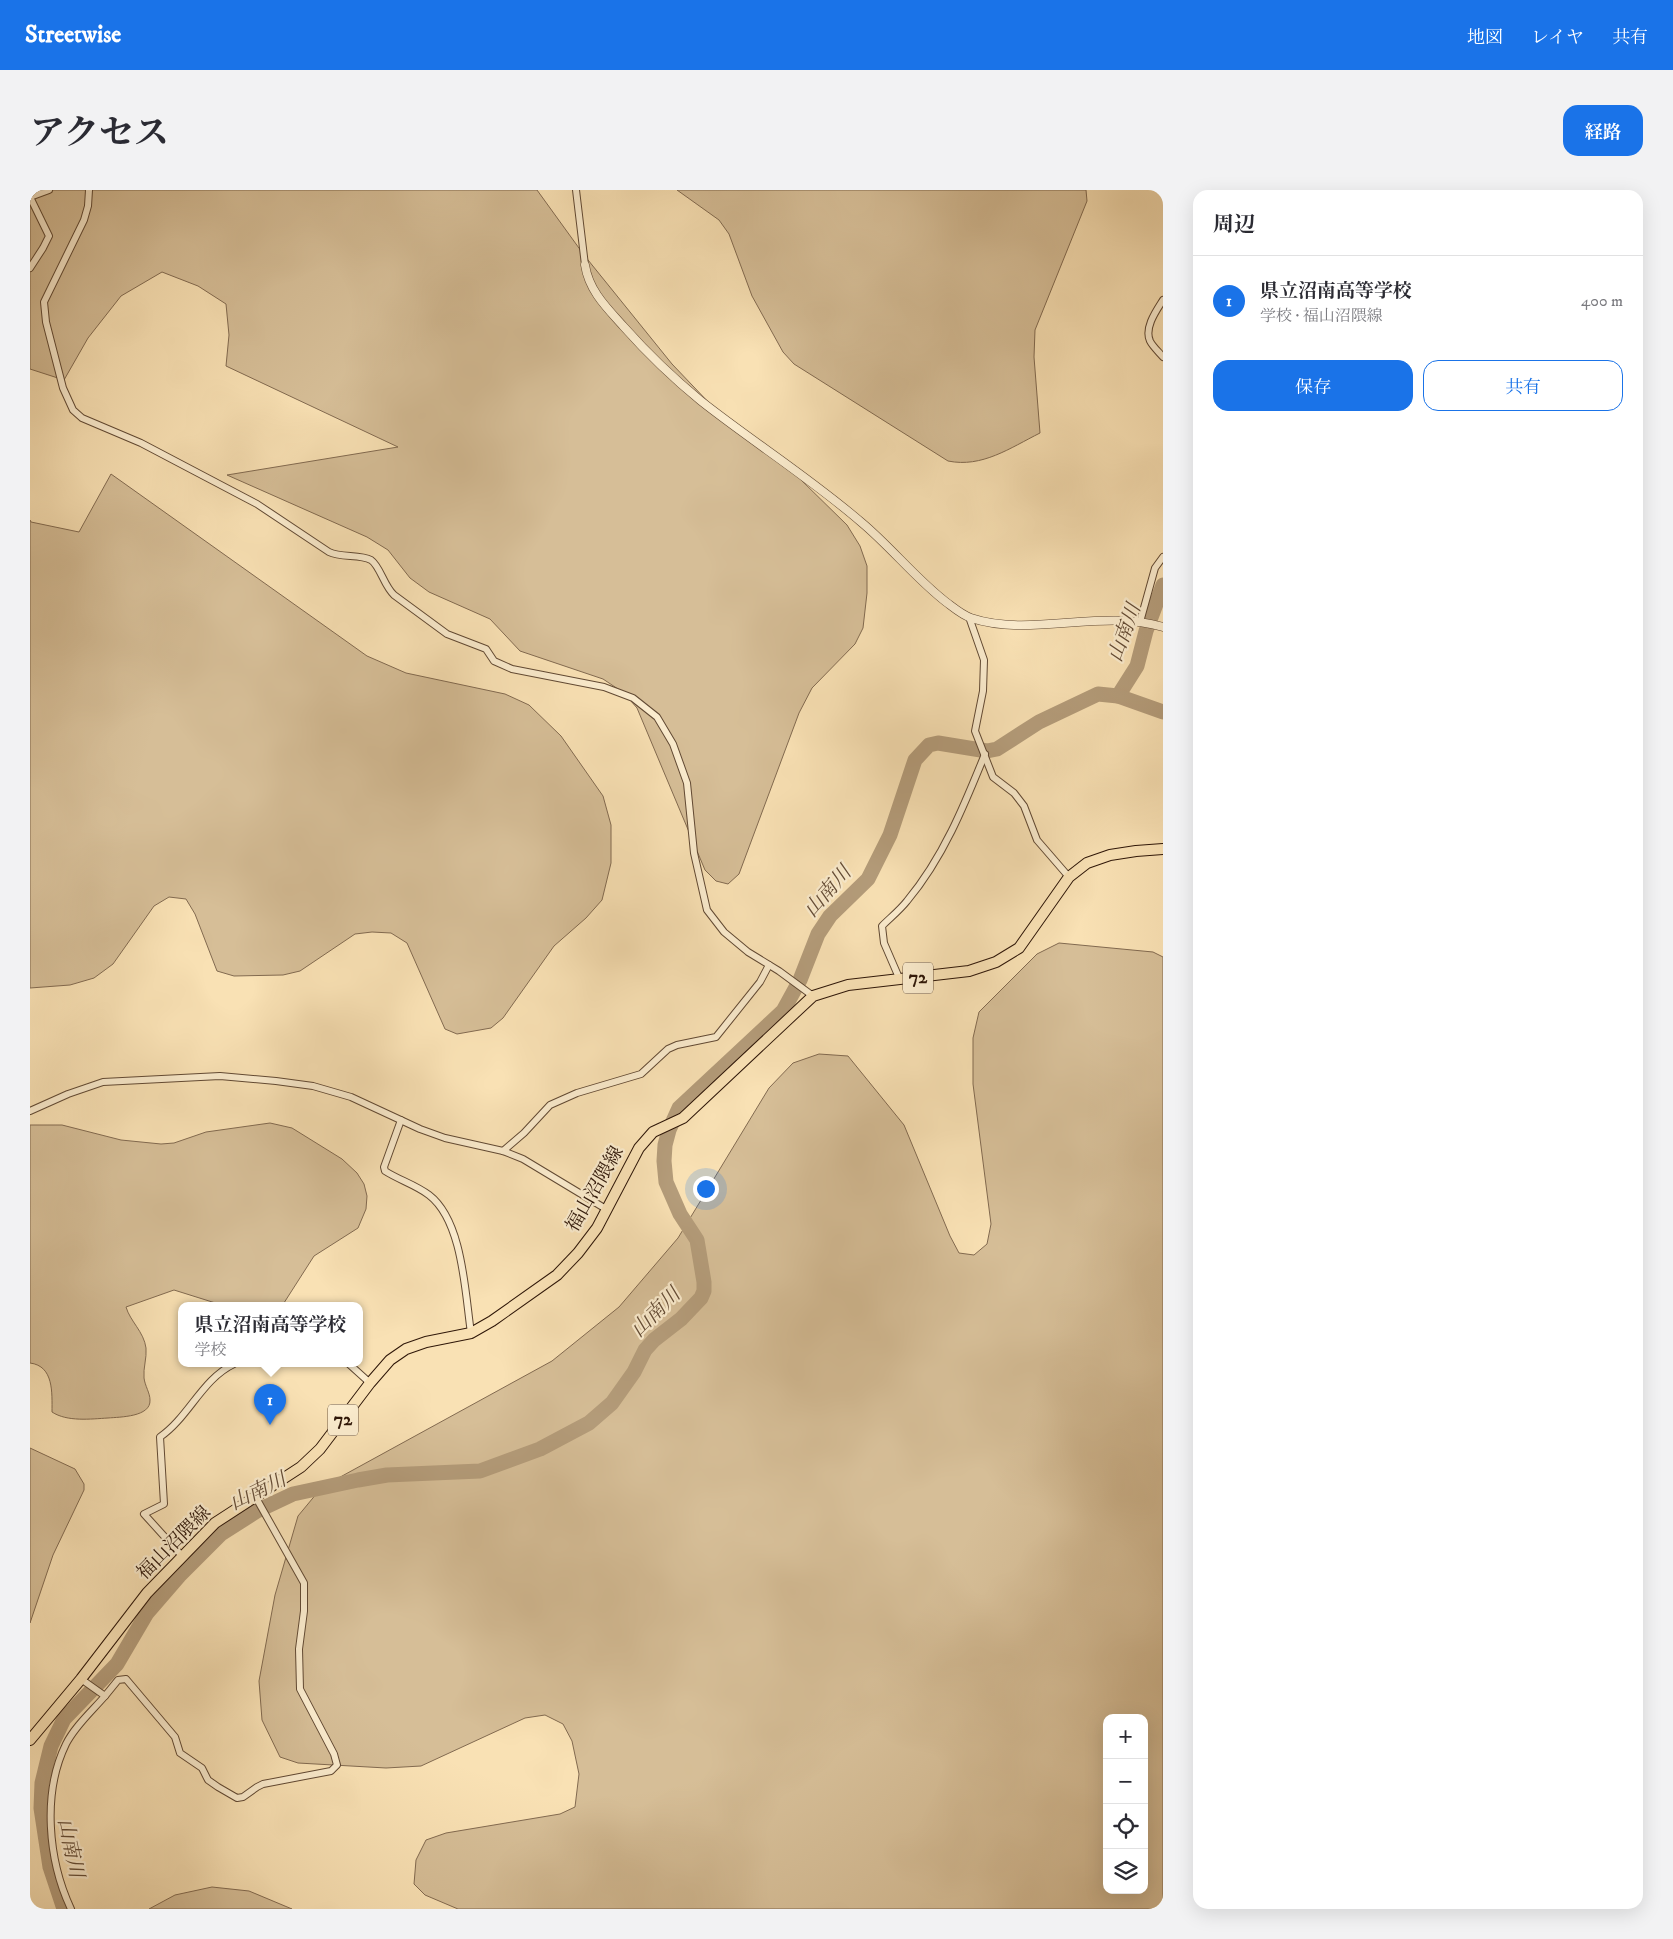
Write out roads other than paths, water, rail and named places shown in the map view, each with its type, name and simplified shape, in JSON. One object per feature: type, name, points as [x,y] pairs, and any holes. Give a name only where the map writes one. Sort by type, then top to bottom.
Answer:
[{"type":"main road","name":"福山沼隈線","points":[[30,1740],[86,1682],[147,1593],[215,1523],[301,1467],[320,1449],[370,1383],[390,1360],[406,1349],[426,1342],[471,1333],[492,1321],[557,1275],[583,1247],[597,1228],[639,1148],[653,1132],[683,1118],[813,996],[848,985],[969,971],[996,962],[1019,948],[1069,877],[1087,863],[1110,855],[1163,849]]},
{"type":"street","points":[[30,268],[49,236],[30,197],[48,190]]},
{"type":"street","points":[[89,190],[88,206],[84,220],[44,302],[46,322],[63,388],[73,410],[82,418],[141,443],[257,504],[329,552],[336,555],[366,558],[372,561],[388,589],[394,595],[447,634],[486,649],[494,661],[512,670],[604,686],[639,702],[657,717],[673,744],[687,783],[694,853],[708,910],[724,932],[748,952],[813,996]]},
{"type":"street","points":[[576,190],[585,265],[591,286],[601,302],[664,369],[701,401],[836,501],[871,530],[930,590],[969,617],[987,623],[1004,625],[1111,620],[1140,622],[1163,627]]},
{"type":"street","points":[[1163,300],[1150,325],[1149,331],[1150,341],[1163,357]]},
{"type":"street","points":[[1140,622],[1155,568],[1163,557]]},
{"type":"street","points":[[969,617],[984,660],[983,691],[975,730],[993,777],[1014,793],[1024,806],[1037,840],[1069,877]]},
{"type":"street","points":[[900,980],[884,943],[882,926],[906,903],[941,851],[962,810],[985,754]]},
{"type":"street","points":[[503,1151],[524,1133],[550,1105],[577,1093],[641,1074],[668,1049],[677,1045],[716,1038],[760,982],[769,966]]},
{"type":"street","points":[[30,1111],[68,1094],[103,1082],[220,1076],[313,1086],[351,1097],[445,1138],[503,1151],[523,1159],[606,1209]]},
{"type":"street","points":[[401,1120],[384,1167],[385,1171],[428,1194],[439,1204],[451,1226],[462,1271],[471,1333]]},
{"type":"street","points":[[182,1556],[144,1514],[164,1504],[160,1437],[184,1414],[207,1384],[230,1367]]},
{"type":"street","points":[[352,1367],[370,1383]]},
{"type":"street","points":[[71,1909],[66,1898],[57,1864],[49,1817],[58,1765],[66,1743],[118,1680],[126,1679],[175,1737],[180,1753],[202,1768],[208,1780],[237,1798],[263,1784],[331,1771],[337,1766],[334,1754],[300,1689],[299,1650],[304,1611],[304,1583],[256,1498]]},
{"type":"street","points":[[86,1682],[104,1695]]},
{"type":"waterway","name":"山南川","points":[[1118,696],[1137,666],[1146,631],[1163,585]]},
{"type":"waterway","name":"山南川","points":[[64,1909],[50,1867],[41,1808],[42,1783],[51,1746],[64,1719],[117,1664],[147,1613],[179,1576],[221,1534],[257,1511],[293,1494],[387,1475],[480,1471],[540,1449],[589,1423],[612,1403],[634,1372],[645,1350],[654,1340],[681,1319],[701,1298],[704,1291],[704,1282],[697,1240],[680,1214],[666,1182],[664,1161],[665,1145],[669,1130],[679,1108],[783,1011],[800,980],[818,934],[830,916],[868,879],[890,835],[915,760],[929,745],[938,743],[987,751],[997,749],[1039,722],[1098,694],[1118,696],[1163,712]]},
{"type":"place","name":"県立沼南高等学校","points":[[270,1425]]}]
